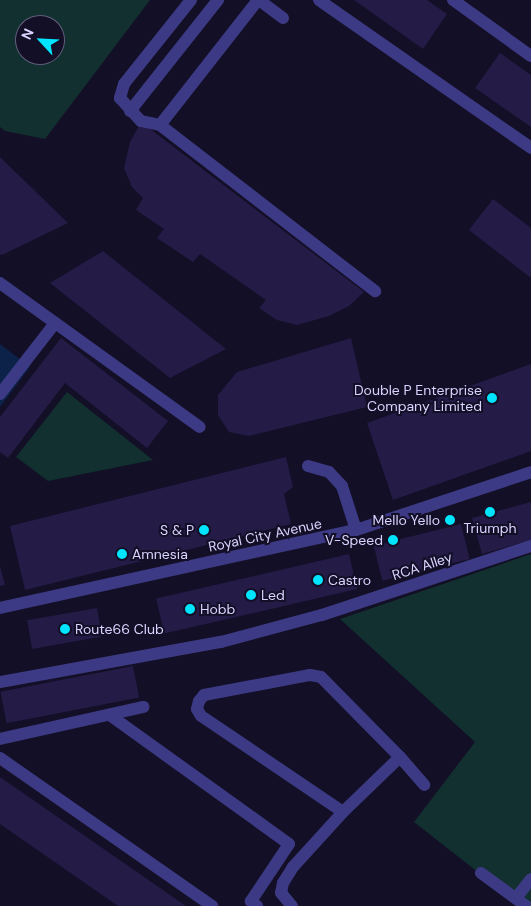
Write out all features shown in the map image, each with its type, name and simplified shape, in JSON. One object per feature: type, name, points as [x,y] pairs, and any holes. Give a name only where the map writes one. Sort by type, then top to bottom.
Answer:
[{"type":"street","points":[[191,0],[124,84],[120,98],[141,121],[160,124],[375,291]]},
{"type":"street","points":[[130,111],[218,0]]},
{"type":"street","points":[[160,124],[258,0],[283,18]]},
{"type":"street","points":[[319,0],[531,148]]},
{"type":"street","points":[[452,0],[531,56]]},
{"type":"street","points":[[0,284],[200,427]]},
{"type":"street","points":[[0,394],[55,323]]},
{"type":"street","points":[[308,466],[329,472],[342,486],[356,530]]},
{"type":"street","name":"Royal City Avenue","points":[[0,608],[356,530],[531,472]]},
{"type":"street","name":"RCA Alley","points":[[0,682],[220,642],[322,615],[531,546]]},
{"type":"street","points":[[343,812],[201,716],[197,709],[199,701],[204,695],[213,693],[310,675],[321,677],[400,757],[424,785]]},
{"type":"street","points":[[0,739],[111,716],[144,707]]},
{"type":"street","points":[[111,716],[289,844],[251,901],[257,906]]},
{"type":"street","points":[[292,906],[281,893],[283,883],[343,812],[400,757]]},
{"type":"street","points":[[0,758],[212,906]]},
{"type":"street","points":[[481,873],[521,902],[531,879]]},
{"type":"green space","points":[[0,0],[150,0],[45,139],[5,131],[0,127]]},
{"type":"green space","points":[[67,392],[153,460],[48,481],[16,457]]},
{"type":"green space","points":[[531,554],[531,906],[521,906],[414,822],[475,742],[340,619]]},
{"type":"water","points":[[0,344],[30,367],[0,407]]},
{"type":"building","points":[[354,0],[427,0],[447,14],[423,49]]},
{"type":"building","points":[[500,53],[531,75],[531,127],[475,88]]},
{"type":"building","points":[[141,122],[364,292],[349,306],[329,316],[297,325],[277,320],[259,308],[266,300],[200,254],[193,262],[157,238],[164,229],[136,210],[143,198],[132,187],[124,168],[130,142]]},
{"type":"building","points":[[0,157],[68,223],[2,255],[0,254]]},
{"type":"building","points":[[493,199],[531,228],[531,278],[469,230]]},
{"type":"building","points":[[103,251],[226,349],[170,378],[50,283]]},
{"type":"building","points":[[61,338],[168,421],[147,448],[65,383],[8,458],[0,452],[0,417]]},
{"type":"building","points":[[351,338],[367,407],[249,436],[229,432],[218,415],[218,395],[237,372]]},
{"type":"building","points":[[531,364],[531,451],[393,500],[367,423]]},
{"type":"building","points":[[286,457],[293,487],[284,494],[291,524],[25,590],[10,526]]},
{"type":"building","points":[[531,502],[531,540],[482,554],[472,518]]},
{"type":"building","points":[[461,524],[470,559],[382,581],[374,546]]},
{"type":"building","points":[[349,554],[357,589],[164,634],[156,599]]},
{"type":"building","points":[[0,566],[5,585],[0,586]]},
{"type":"building","name":"Route66 Club","points":[[97,608],[102,637],[32,649],[27,620]]},
{"type":"building","points":[[133,666],[139,697],[7,723],[0,692]]},
{"type":"building","points":[[0,777],[186,906],[118,906],[0,824]]},
{"type":"place","name":"Double P Enterprise Company Limited","points":[[492,398]]},
{"type":"place","name":"Triumph","points":[[490,512]]},
{"type":"place","name":"Mello Yello","points":[[450,520]]},
{"type":"place","name":"S & P","points":[[204,530]]},
{"type":"place","name":"V-Speed","points":[[393,540]]},
{"type":"place","name":"Amnesia","points":[[122,554]]},
{"type":"place","name":"Castro","points":[[318,580]]},
{"type":"place","name":"Led","points":[[251,595]]},
{"type":"place","name":"Hobb","points":[[190,609]]},
{"type":"place","name":"Route66 Club","points":[[65,629]]}]
